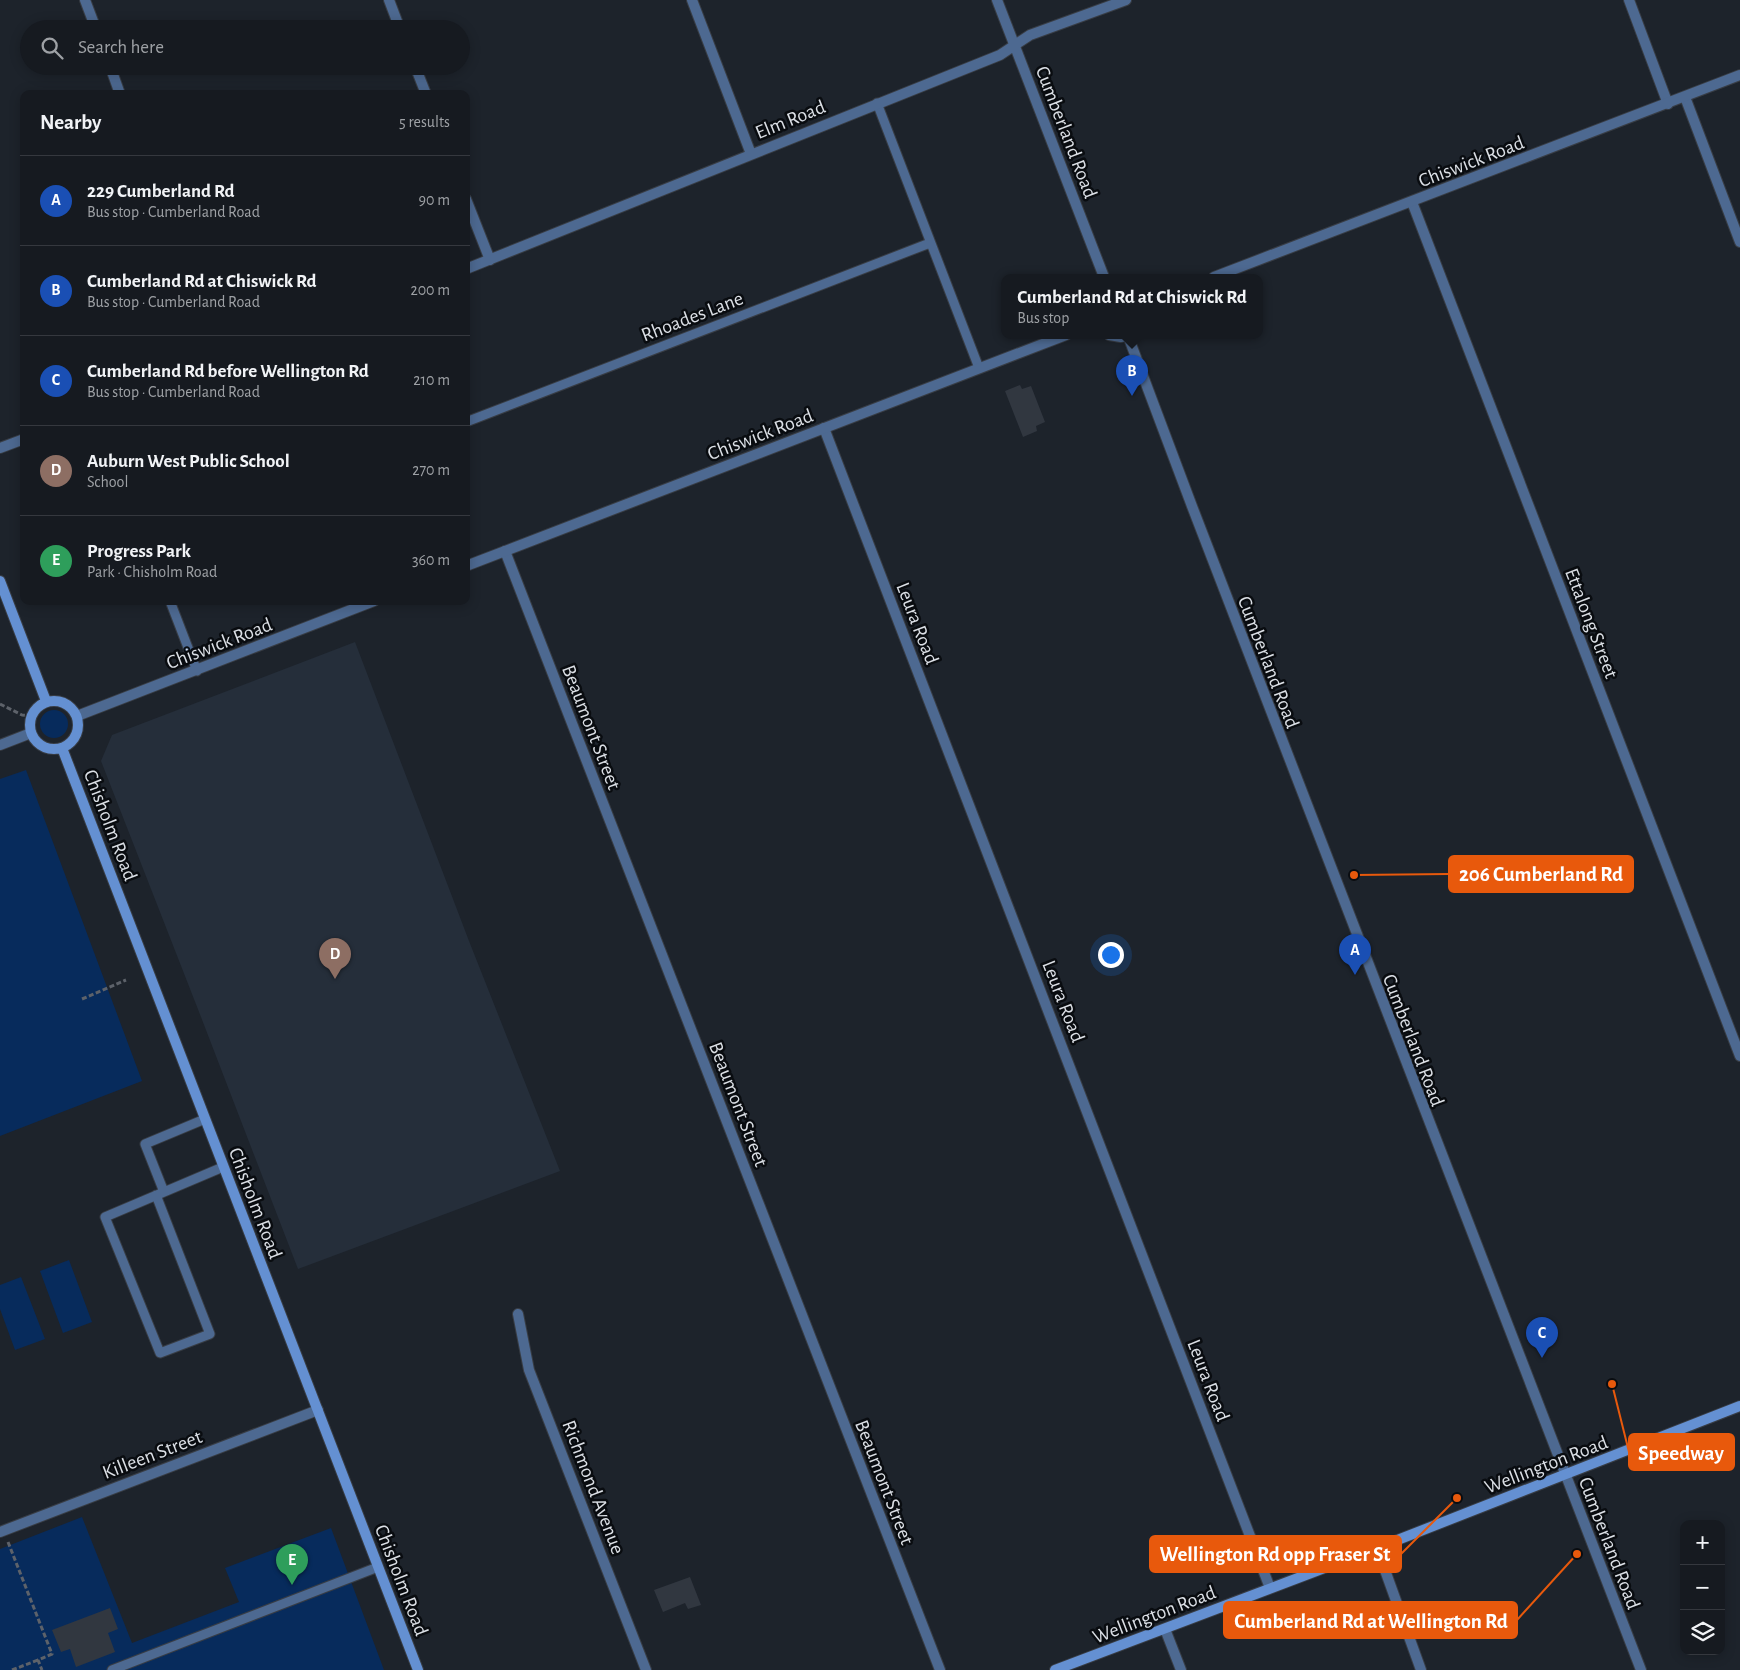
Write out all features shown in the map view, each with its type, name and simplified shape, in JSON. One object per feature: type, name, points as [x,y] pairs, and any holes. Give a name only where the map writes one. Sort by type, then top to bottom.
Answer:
[{"type":"main road","points":[[0,581],[46,701]]},
{"type":"main road","points":[[54,700],[68,704],[77,716],[78,731],[74,738],[62,748],[47,748],[35,740],[31,733],[31,716],[46,701],[54,700]]},
{"type":"main road","name":"Chisholm Road","points":[[62,748],[418,1670]]},
{"type":"main road","name":"Wellington Road","points":[[1055,1670],[1377,1548],[1740,1406]]},
{"type":"street","points":[[85,0],[93,20]]},
{"type":"street","points":[[389,0],[397,20]]},
{"type":"street","points":[[692,0],[751,154]]},
{"type":"street","name":"Cumberland Road","points":[[997,0],[1103,274]]},
{"type":"street","name":"Elm Road","points":[[470,268],[1000,55],[1030,35],[1126,0]]},
{"type":"street","points":[[1629,0],[1668,104]]},
{"type":"street","points":[[113,75],[119,90]]},
{"type":"street","points":[[419,75],[424,90]]},
{"type":"street","name":"Chiswick Road","points":[[1222,274],[1740,75]]},
{"type":"street","points":[[1684,97],[1740,242]]},
{"type":"street","name":"Ettalong Street","points":[[1412,202],[1740,1056]]},
{"type":"street","points":[[470,209],[490,260]]},
{"type":"street","name":"Chiswick Road","points":[[470,564],[1055,339]]},
{"type":"street","name":"Cumberland Road","points":[[1130,339],[1308,813],[1641,1670]]},
{"type":"street","name":"Leura Road","points":[[824,428],[1270,1588]]},
{"type":"street","points":[[0,448],[20,440]]},
{"type":"street","name":"Beaumont Street","points":[[505,551],[940,1670]]},
{"type":"street","name":"Chiswick Road","points":[[77,716],[364,605]]},
{"type":"street","points":[[0,745],[31,733]]},
{"type":"street","name":"Richmond Avenue","points":[[518,1314],[529,1370],[646,1670]]},
{"type":"street","name":"Killeen Street","points":[[2,1531],[318,1410]]},
{"type":"street","points":[[1377,1548],[1421,1670]]},
{"type":"street","points":[[1165,1629],[1181,1670]]},
{"type":"lane","points":[[877,103],[979,368]]},
{"type":"lane","name":"Rhoades Lane","points":[[470,420],[930,243]]},
{"type":"lane","points":[[172,605],[197,670]]},
{"type":"lane","points":[[205,1119],[145,1144],[160,1194],[210,1334],[160,1353],[105,1217],[160,1194],[224,1166]]},
{"type":"lane","points":[[112,1670],[378,1567]]},
{"type":"path","points":[[0,704],[31,716]]},
{"type":"path","points":[[82,999],[126,980]]},
{"type":"path","points":[[2,1531],[52,1654],[12,1670]]},
{"type":"path","points":[[38,1660],[42,1670]]},
{"type":"shaded area","points":[[355,642],[469,941],[560,1171],[298,1269],[101,761],[112,735]]},
{"type":"shaded area","points":[[54,710],[64,714],[68,724],[64,734],[54,738],[44,734],[40,724],[44,714]]},
{"type":"shaded area","points":[[26,770],[142,1081],[0,1136],[0,779]]},
{"type":"shaded area","points":[[69,1260],[92,1322],[63,1333],[40,1271]]},
{"type":"shaded area","points":[[21,1277],[45,1339],[15,1350],[0,1309],[0,1285]]},
{"type":"shaded area","points":[[82,1517],[132,1643],[239,1602],[225,1568],[331,1528],[384,1670],[0,1670],[0,1549]]},
{"type":"building","points":[[1020,385],[1022,389],[1031,386],[1045,422],[1036,426],[1037,431],[1023,437],[1005,391]]},
{"type":"building","points":[[690,1577],[701,1605],[688,1609],[685,1603],[663,1612],[654,1590]]},
{"type":"building","points":[[110,1608],[118,1629],[108,1633],[115,1652],[76,1667],[70,1649],[61,1652],[52,1630]]},
{"type":"place","name":"Cumberland Rd at Chiswick Rd","points":[[1132,396]]},
{"type":"place","name":"206 Cumberland Rd","points":[[1354,875]]},
{"type":"place","name":"229 Cumberland Rd","points":[[1355,975]]},
{"type":"place","name":"Auburn West Public School","points":[[335,979]]},
{"type":"place","name":"Cumberland Rd before Wellington Rd","points":[[1542,1358]]},
{"type":"place","name":"Speedway","points":[[1612,1384]]},
{"type":"place","name":"Wellington Rd opp Fraser St","points":[[1457,1498]]},
{"type":"place","name":"Cumberland Rd at Wellington Rd","points":[[1577,1554]]},
{"type":"place","name":"Progress Park","points":[[292,1585]]}]
